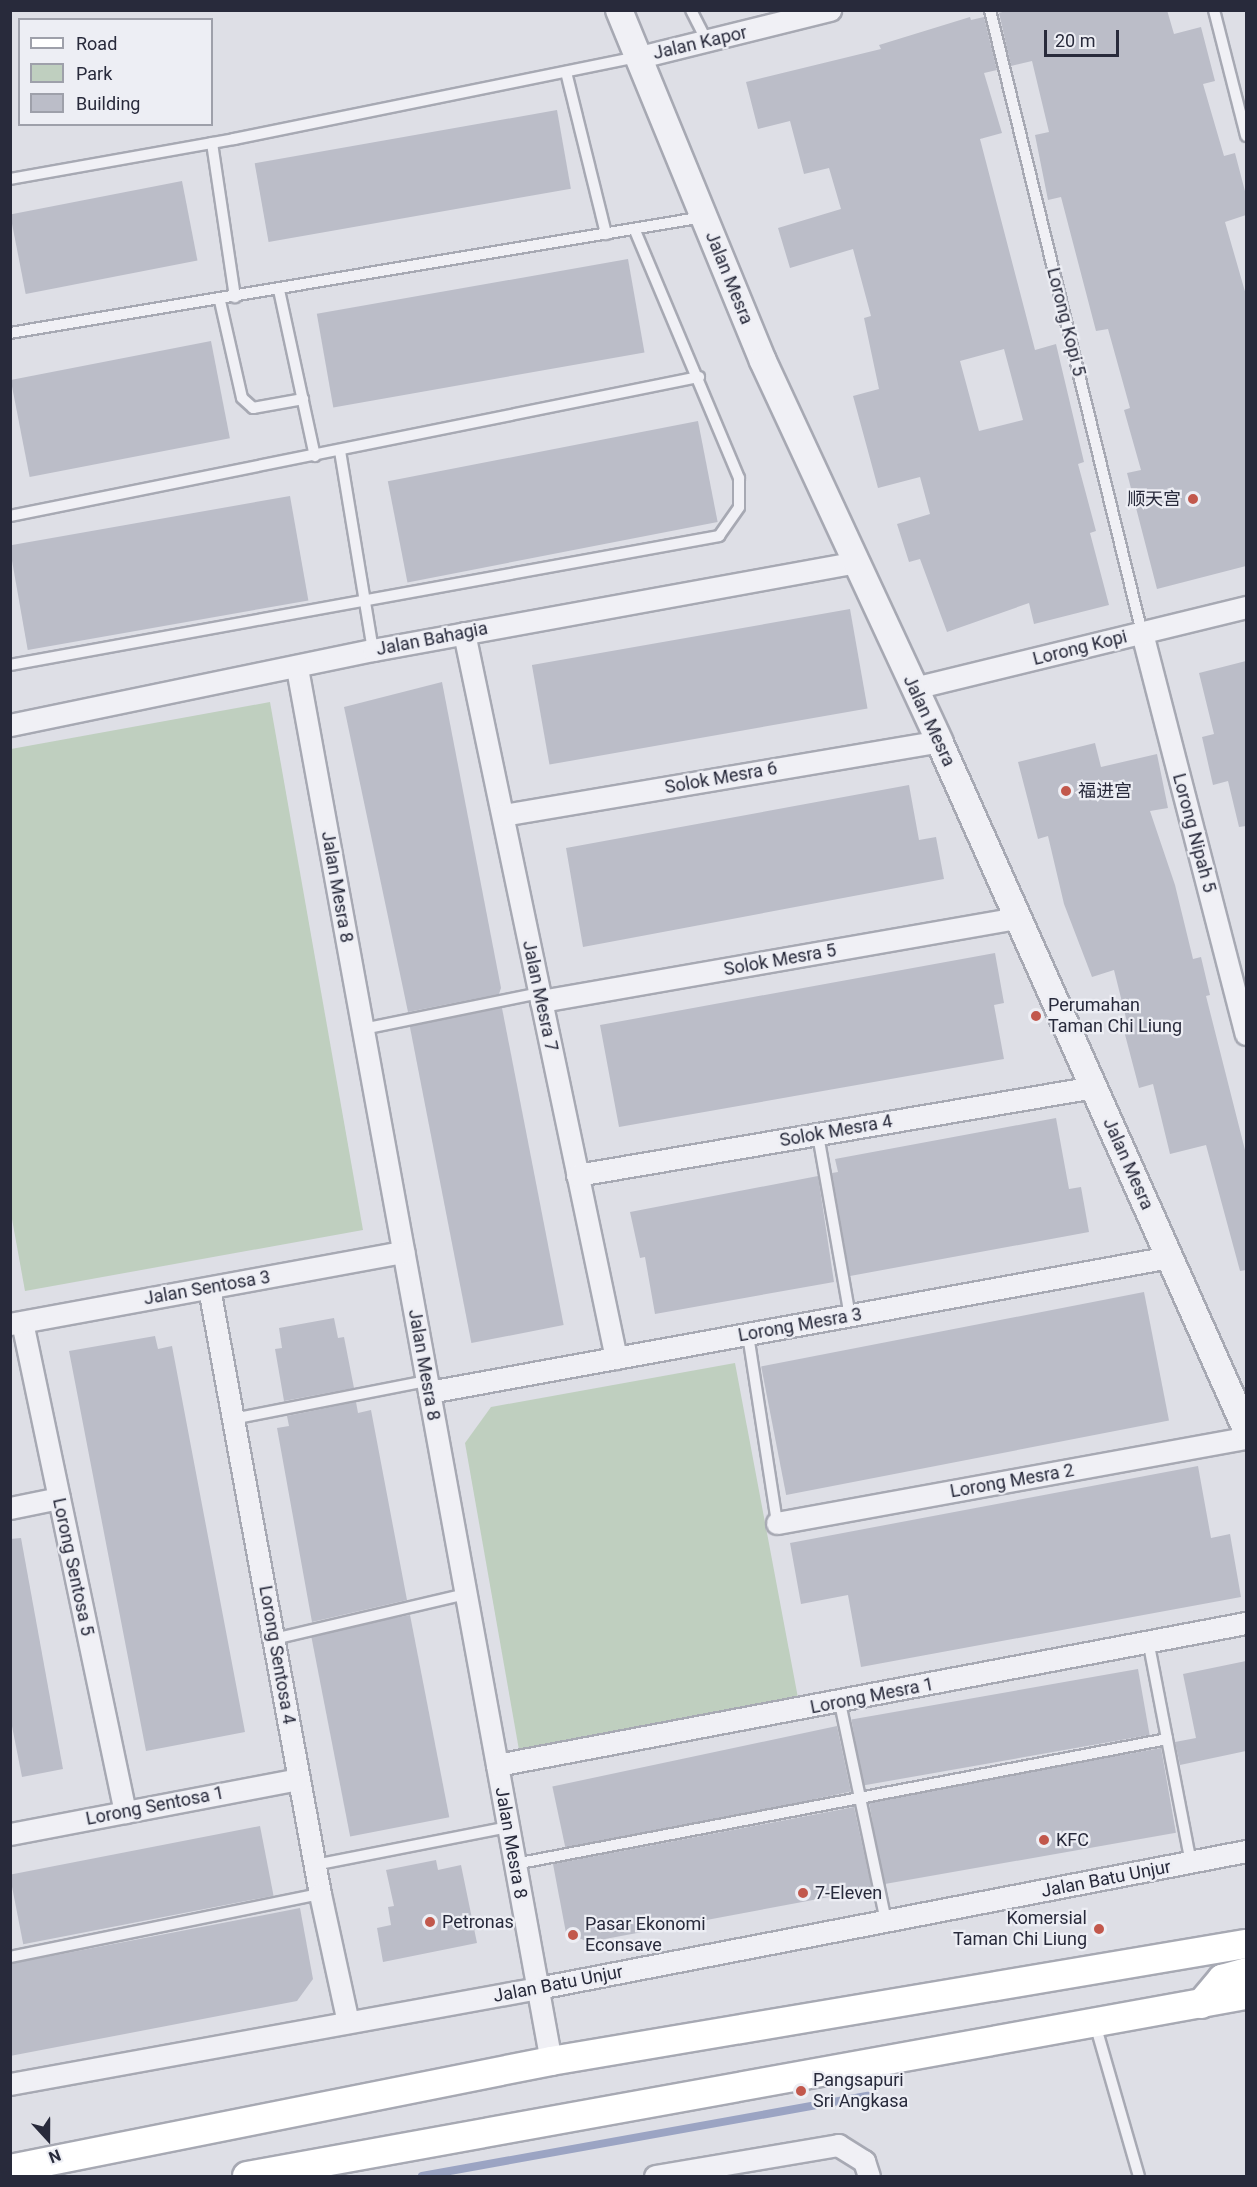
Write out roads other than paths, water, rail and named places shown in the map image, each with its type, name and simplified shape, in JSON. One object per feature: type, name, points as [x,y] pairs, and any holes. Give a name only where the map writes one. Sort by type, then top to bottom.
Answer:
[{"type":"main road","points":[[10,2169],[551,2061],[1246,1944]]},
{"type":"main road","points":[[1200,2004],[1222,1979],[1246,1972]]},
{"type":"main road","points":[[247,2176],[1246,1995]]},
{"type":"street","name":"Jalan Mesra","points":[[619,10],[763,361],[939,741],[1246,1429]]},
{"type":"street","name":"Jalan Kapor","points":[[640,57],[830,10]]},
{"type":"street","name":"Jalan Bahagia","points":[[10,725],[297,669],[373,650],[855,562]]},
{"type":"street","name":"Lorong Kopi","points":[[914,688],[1246,607]]},
{"type":"street","name":"Jalan Mesra 7","points":[[464,633],[616,1358]]},
{"type":"street","name":"Lorong Nipah 5","points":[[1142,633],[1246,1034]]},
{"type":"street","name":"Jalan Mesra 8","points":[[297,669],[551,2061]]},
{"type":"street","name":"Solok Mesra 6","points":[[503,815],[939,741]]},
{"type":"street","name":"Solok Mesra 5","points":[[541,997],[1018,918]]},
{"type":"street","name":"Solok Mesra 4","points":[[577,1175],[1094,1087]]},
{"type":"street","name":"Jalan Sentosa 3","points":[[16,1323],[404,1252]]},
{"type":"street","name":"Lorong Mesra 3","points":[[428,1386],[616,1358],[1170,1257]]},
{"type":"street","name":"Lorong Sentosa 4","points":[[209,1287],[320,1894],[348,2022]]},
{"type":"street","name":"Lorong Sentosa 5","points":[[16,1323],[59,1498],[125,1812]]},
{"type":"street","name":"Lorong Mesra 2","points":[[777,1523],[1246,1438]]},
{"type":"street","points":[[10,1508],[59,1498]]},
{"type":"street","name":"Lorong Mesra 1","points":[[497,1766],[840,1703],[1148,1640],[1246,1623]]},
{"type":"street","name":"Lorong Sentosa 1","points":[[10,1834],[299,1779]]},
{"type":"street","name":"Jalan Batu Unjur","points":[[10,2084],[538,1988],[1191,1864],[1246,1851]]},
{"type":"street","points":[[655,2176],[838,2145],[864,2161],[869,2176]]},
{"type":"lane","points":[[692,10],[707,41]]},
{"type":"lane","name":"Lorong Kopi 5","points":[[990,10],[1142,633]]},
{"type":"lane","points":[[1214,10],[1246,136]]},
{"type":"lane","points":[[10,179],[212,143],[640,57]]},
{"type":"lane","points":[[566,72],[606,234]]},
{"type":"lane","points":[[212,143],[235,297]]},
{"type":"lane","points":[[10,333],[220,300],[635,230],[704,216]]},
{"type":"lane","points":[[10,665],[719,536],[739,507],[739,478],[699,377],[635,230]]},
{"type":"lane","points":[[279,290],[315,456]]},
{"type":"lane","points":[[220,300],[242,398],[253,408],[303,399]]},
{"type":"lane","points":[[10,516],[699,377]]},
{"type":"lane","points":[[340,451],[373,650]]},
{"type":"lane","points":[[363,1029],[541,997]]},
{"type":"lane","points":[[818,1135],[850,1317]]},
{"type":"lane","points":[[748,1335],[777,1523]]},
{"type":"lane","points":[[233,1419],[428,1386]]},
{"type":"lane","points":[[274,1639],[466,1594]]},
{"type":"lane","points":[[1148,1640],[1191,1864]]},
{"type":"lane","points":[[840,1703],[862,1797],[886,1921]]},
{"type":"lane","points":[[515,1864],[1167,1739]]},
{"type":"lane","points":[[315,1865],[509,1827]]},
{"type":"lane","points":[[10,1957],[320,1894]]},
{"type":"lane","points":[[1095,2024],[1139,2176]]},
{"type":"waterway","points":[[422,2176],[868,2096]]},
{"type":"place","name":"顺天宫","points":[[1193,499]]},
{"type":"place","name":"福进宫","points":[[1066,791]]},
{"type":"place","name":"Perumahan Taman Chi Liung","points":[[1036,1016]]},
{"type":"place","name":"KFC","points":[[1044,1840]]},
{"type":"place","name":"7-Eleven","points":[[803,1893]]},
{"type":"place","name":"Petronas","points":[[430,1922]]},
{"type":"place","name":"Komersial Taman Chi Liung","points":[[1099,1929]]},
{"type":"place","name":"Pasar Ekonomi Econsave","points":[[573,1935]]},
{"type":"place","name":"Pangsapuri Sri Angkasa","points":[[801,2091]]}]
